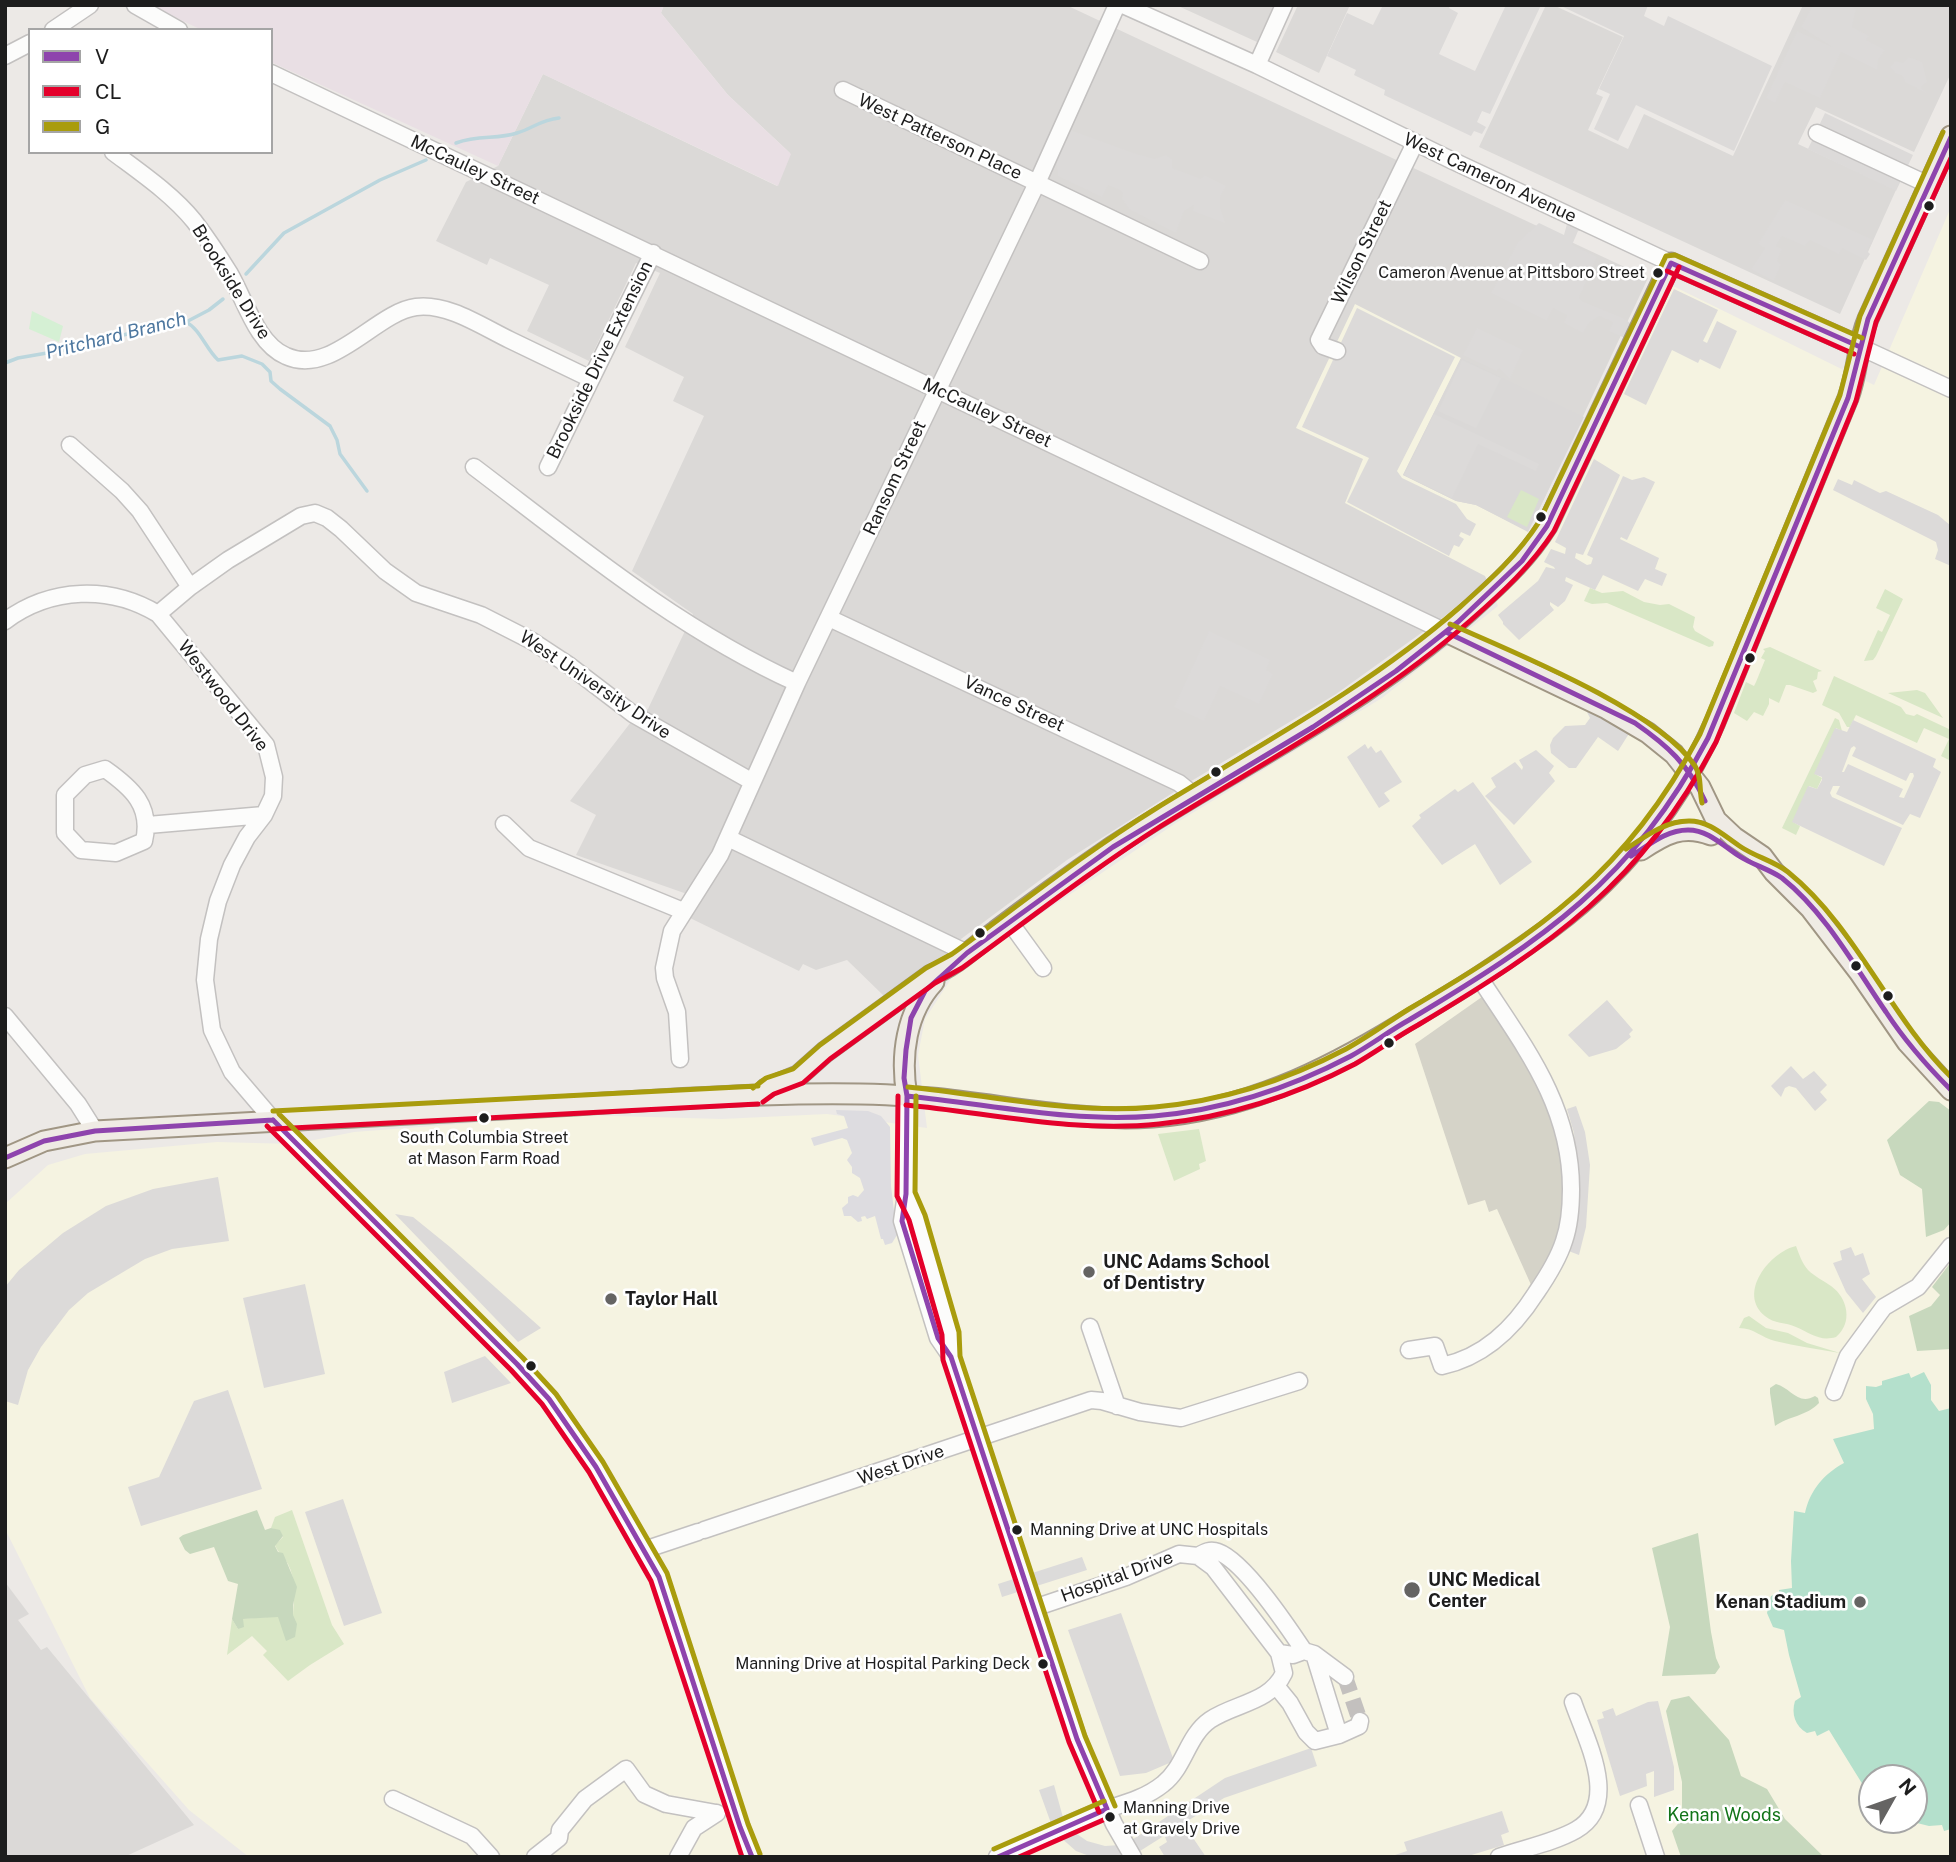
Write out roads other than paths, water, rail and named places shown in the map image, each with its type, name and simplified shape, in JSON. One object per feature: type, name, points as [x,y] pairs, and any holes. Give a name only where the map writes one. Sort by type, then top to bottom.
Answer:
[{"type":"main road","points":[[5,1158],[44,1141],[95,1131],[758,1095],[855,1093],[907,1096],[1077,1115],[1154,1116],[1208,1108],[1272,1090],[1338,1062],[1479,977],[1561,921],[1606,881],[1661,816],[1689,773],[1715,722],[1854,383],[1858,346],[1873,306],[1951,136]]},
{"type":"main road","points":[[907,1096],[904,1078],[912,1018],[925,991],[947,969],[1113,847],[1334,713],[1396,671],[1446,632],[1522,561],[1547,526],[1671,263]]},
{"type":"main road","name":"West Cameron Avenue","points":[[1671,263],[1858,346]]},
{"type":"main road","name":"McCauley Street","points":[[1446,632],[1630,721],[1674,754],[1700,787],[1716,820],[1734,837],[1762,856],[1774,872],[1790,886],[1827,929],[1895,1027],[1951,1090]]},
{"type":"main road","points":[[1689,773],[1691,798],[1711,835]]},
{"type":"main road","points":[[1625,860],[1664,835],[1694,830],[1711,835],[1756,866],[1774,872]]},
{"type":"main road","points":[[758,1095],[770,1086],[797,1076],[825,1052],[931,975],[947,969]]},
{"type":"street","points":[[56,28],[90,5]]},
{"type":"street","points":[[135,5],[175,28]]},
{"type":"street","name":"Ransom Street","points":[[680,1059],[677,1012],[665,978],[668,942],[683,911],[703,885],[728,838],[751,781],[1037,183],[1117,5]]},
{"type":"street","name":"West Cameron Avenue","points":[[1124,5],[1257,65],[1415,143],[1671,263]]},
{"type":"street","points":[[1257,65],[1284,5]]},
{"type":"street","points":[[5,56],[28,44]]},
{"type":"street","name":"McCauley Street","points":[[273,74],[1446,632]]},
{"type":"street","name":"West Patterson Place","points":[[843,90],[1200,261]]},
{"type":"street","points":[[1817,133],[1929,185]]},
{"type":"street","name":"Wilson Street","points":[[1337,351],[1323,346],[1319,341],[1415,143]]},
{"type":"street","name":"Brookside Drive","points":[[116,154],[160,188],[192,220],[222,261],[265,339],[274,350],[288,358],[301,361],[319,358],[364,336],[403,310],[435,307],[463,317],[592,379]]},
{"type":"street","name":"Brookside Drive Extension","points":[[548,467],[653,253]]},
{"type":"street","points":[[1858,346],[1951,389]]},
{"type":"street","points":[[70,445],[122,491],[140,511],[190,587]]},
{"type":"street","points":[[474,467],[678,617],[756,664],[797,683]]},
{"type":"street","name":"West University Drive","points":[[158,614],[228,560],[301,516],[315,513],[341,529],[385,571],[416,593],[481,615],[532,640],[633,714],[751,781]]},
{"type":"street","name":"Westwood Drive","points":[[5,621],[36,603],[65,595],[92,593],[139,602],[158,614],[266,745],[274,777],[273,796],[232,865],[218,901],[209,939],[205,979],[212,1030],[232,1072],[273,1120],[517,1364],[549,1399],[596,1467],[658,1574],[751,1857]]},
{"type":"street","name":"Vance Street","points":[[829,618],[1179,783],[1195,796]]},
{"type":"street","points":[[105,769],[129,786],[148,825],[144,841],[116,853],[81,850],[65,833],[65,795],[85,775],[105,769]]},
{"type":"street","points":[[148,825],[264,815]]},
{"type":"street","points":[[503,824],[529,848],[683,911]]},
{"type":"street","points":[[728,838],[967,953]]},
{"type":"street","points":[[1009,921],[1043,968]]},
{"type":"street","points":[[1409,1349],[1435,1346],[1442,1366],[1477,1354],[1497,1341],[1530,1303],[1546,1278],[1564,1243],[1571,1213],[1569,1148],[1557,1108],[1535,1061],[1479,977]]},
{"type":"street","points":[[5,1016],[78,1104],[95,1131]]},
{"type":"street","points":[[907,1096],[906,1195],[901,1221],[908,1245],[938,1338],[951,1357],[1086,1762],[1133,1857]]},
{"type":"street","points":[[1834,1392],[1848,1356],[1884,1307],[1918,1287],[1951,1247]]},
{"type":"street","points":[[1090,1327],[1116,1406]]},
{"type":"street","name":"West Drive","points":[[644,1550],[1091,1400],[1140,1412],[1181,1418],[1299,1381]]},
{"type":"street","points":[[1198,1556],[1210,1550],[1220,1552],[1238,1565],[1309,1652],[1345,1677]]},
{"type":"street","name":"Hospital Drive","points":[[1034,1608],[1126,1577],[1180,1554],[1198,1556],[1213,1567],[1279,1653]]},
{"type":"street","points":[[998,1857],[1107,1809],[1132,1801],[1164,1784],[1180,1765],[1195,1735],[1209,1721],[1277,1687],[1284,1673],[1279,1653],[1293,1655],[1309,1652]]},
{"type":"street","points":[[1309,1652],[1339,1735]]},
{"type":"street","points":[[1277,1687],[1290,1703],[1310,1738],[1315,1741],[1356,1728],[1360,1721]]},
{"type":"street","points":[[1499,1857],[1572,1832],[1584,1824],[1594,1811],[1599,1797],[1598,1776],[1573,1702]]},
{"type":"street","points":[[536,1857],[558,1838],[560,1830],[585,1799],[625,1769],[644,1794],[666,1804],[716,1813]]},
{"type":"street","points":[[393,1798],[472,1836],[491,1857]]},
{"type":"street","points":[[1639,1805],[1656,1857]]},
{"type":"street","points":[[678,1857],[694,1828],[716,1813],[733,1806]]},
{"type":"waterway","points":[[456,143],[509,135],[559,118]]},
{"type":"waterway","points":[[246,274],[284,233],[380,180],[426,160]]},
{"type":"waterway","name":"Pritchard Branch","points":[[5,363],[186,322],[223,299]]},
{"type":"waterway","points":[[186,322],[195,329],[218,360],[242,356],[262,364],[270,372],[271,381],[330,426],[340,454],[367,491]]},
{"type":"tunnel","points":[[1345,1677],[1360,1721]]},
{"type":"place","name":"Cameron Avenue at Pittsboro Street","points":[[1658,273]]},
{"type":"place","name":"South Columbia Street at Mason Farm Road","points":[[484,1118]]},
{"type":"place","name":"UNC Adams School of Dentistry","points":[[1089,1272]]},
{"type":"place","name":"Taylor Hall","points":[[611,1299]]},
{"type":"place","name":"Manning Drive at UNC Hospitals","points":[[1017,1530]]},
{"type":"place","name":"UNC Medical Center","points":[[1412,1590]]},
{"type":"place","name":"Kenan Stadium","points":[[1860,1602]]},
{"type":"place","name":"Manning Drive at Hospital Parking Deck","points":[[1043,1664]]},
{"type":"place","name":"Manning Drive at Gravely Drive","points":[[1110,1817]]},
{"type":"park label","name":"Kenan Woods","points":[[1724,1815]]}]
